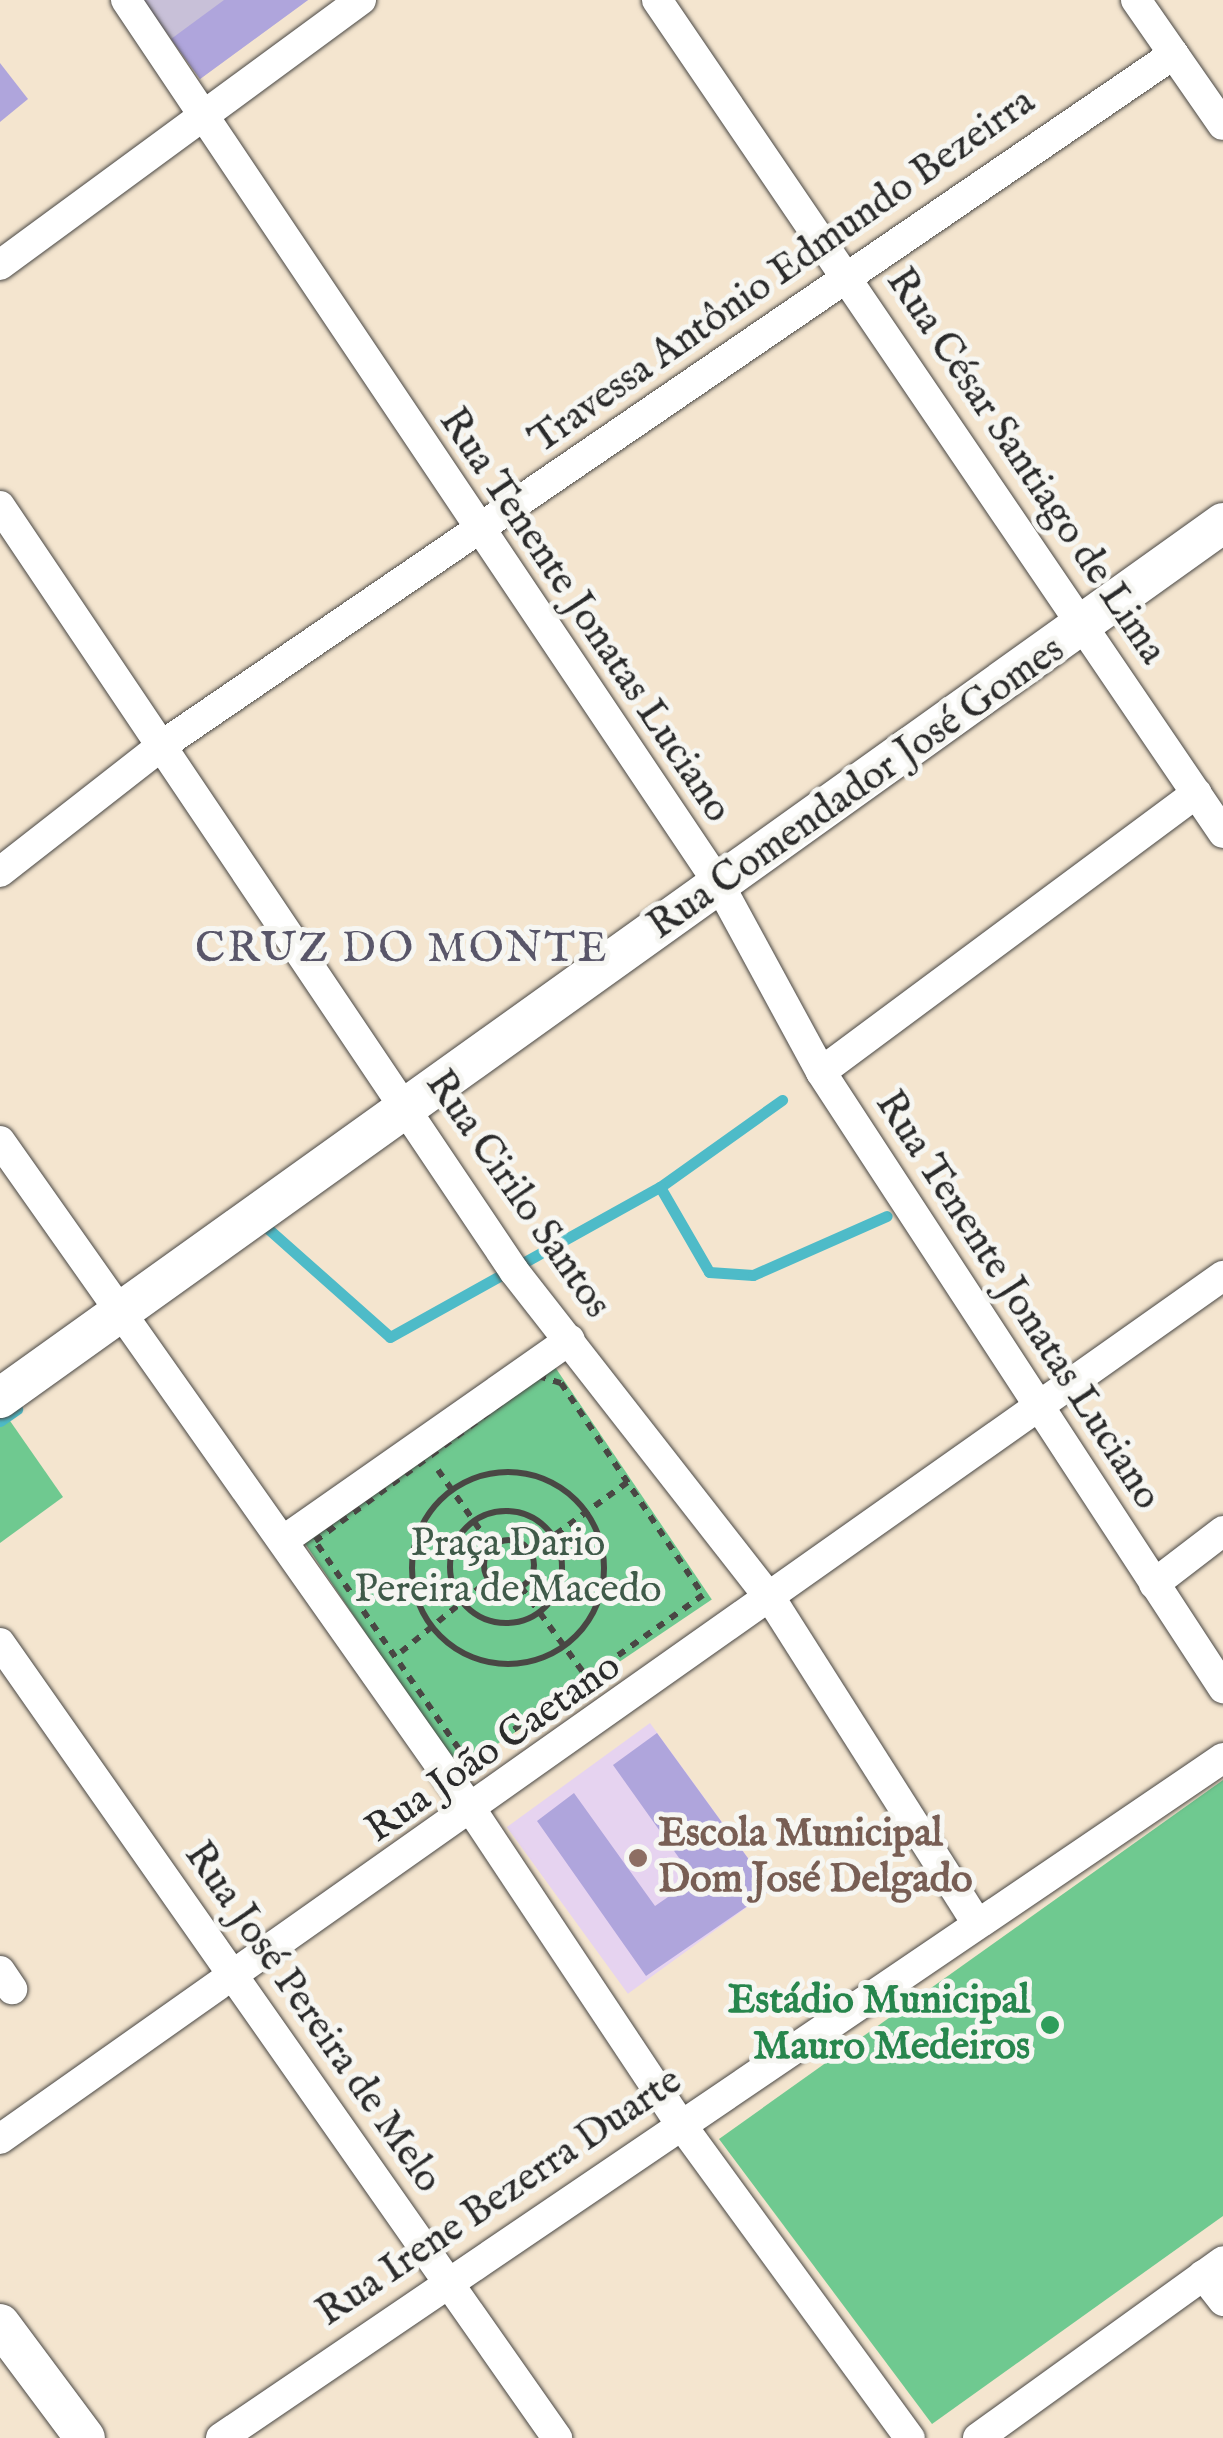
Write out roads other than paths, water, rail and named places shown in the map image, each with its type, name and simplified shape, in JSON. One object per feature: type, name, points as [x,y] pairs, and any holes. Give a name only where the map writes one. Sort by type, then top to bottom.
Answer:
[{"type":"street","name":"Rua Tenente Jonatas Luciano","points":[[126,0],[201,121],[477,533],[719,884],[820,1072],[1223,1688]]},
{"type":"street","points":[[0,265],[361,0]]},
{"type":"street","name":"Rua César Santiago de Lima","points":[[657,0],[1088,626],[1223,833]]},
{"type":"street","points":[[1136,0],[1223,125]]},
{"type":"street","name":"Travessa Antônio Edmundo Bezeirra","points":[[0,872],[164,744],[477,533],[843,273],[1174,54]]},
{"type":"street","name":"Rua Cirilo Santos","points":[[0,506],[164,744],[407,1112],[570,1340],[772,1602],[977,1924]]},
{"type":"street","name":"Rua Comendador José Gomes","points":[[0,1398],[407,1112],[719,884],[1088,626],[1223,523]]},
{"type":"street","points":[[820,1072],[1197,792]]},
{"type":"street","points":[[0,1140],[473,1812],[680,2123],[910,2438]]},
{"type":"street","name":"Rua João Caetano","points":[[0,2140],[239,1978],[772,1602],[1036,1407],[1223,1276]]},
{"type":"street","points":[[284,1540],[570,1340]]},
{"type":"street","points":[[1154,1584],[1223,1531]]},
{"type":"street","name":"Rua José Pereira de Melo","points":[[0,1643],[239,1978],[445,2282],[557,2438]]},
{"type":"street","name":"Rua Irene Bezerra Duarte","points":[[221,2438],[445,2282],[1223,1758]]},
{"type":"street","points":[[978,2438],[1213,2268],[1223,2301]]},
{"type":"street","points":[[0,2324],[85,2438]]},
{"type":"waterway","points":[[660,1187],[782,1100]]},
{"type":"waterway","points":[[265,1226],[390,1337],[660,1187],[709,1272],[753,1275],[887,1216]]},
{"type":"waterway","points":[[0,1421],[17,1409]]},
{"type":"place","name":"Escola Municipal Dom José Delgado","points":[[638,1858]]},
{"type":"place","name":"Estádio Municipal Mauro Medeiros","points":[[1050,2025]]},
{"type":"district","name":"CRUZ DO MONTE","points":[[402,950]]},
{"type":"park label","name":"Praça Dario Pereira de Macedo","points":[[508,1568]]}]
